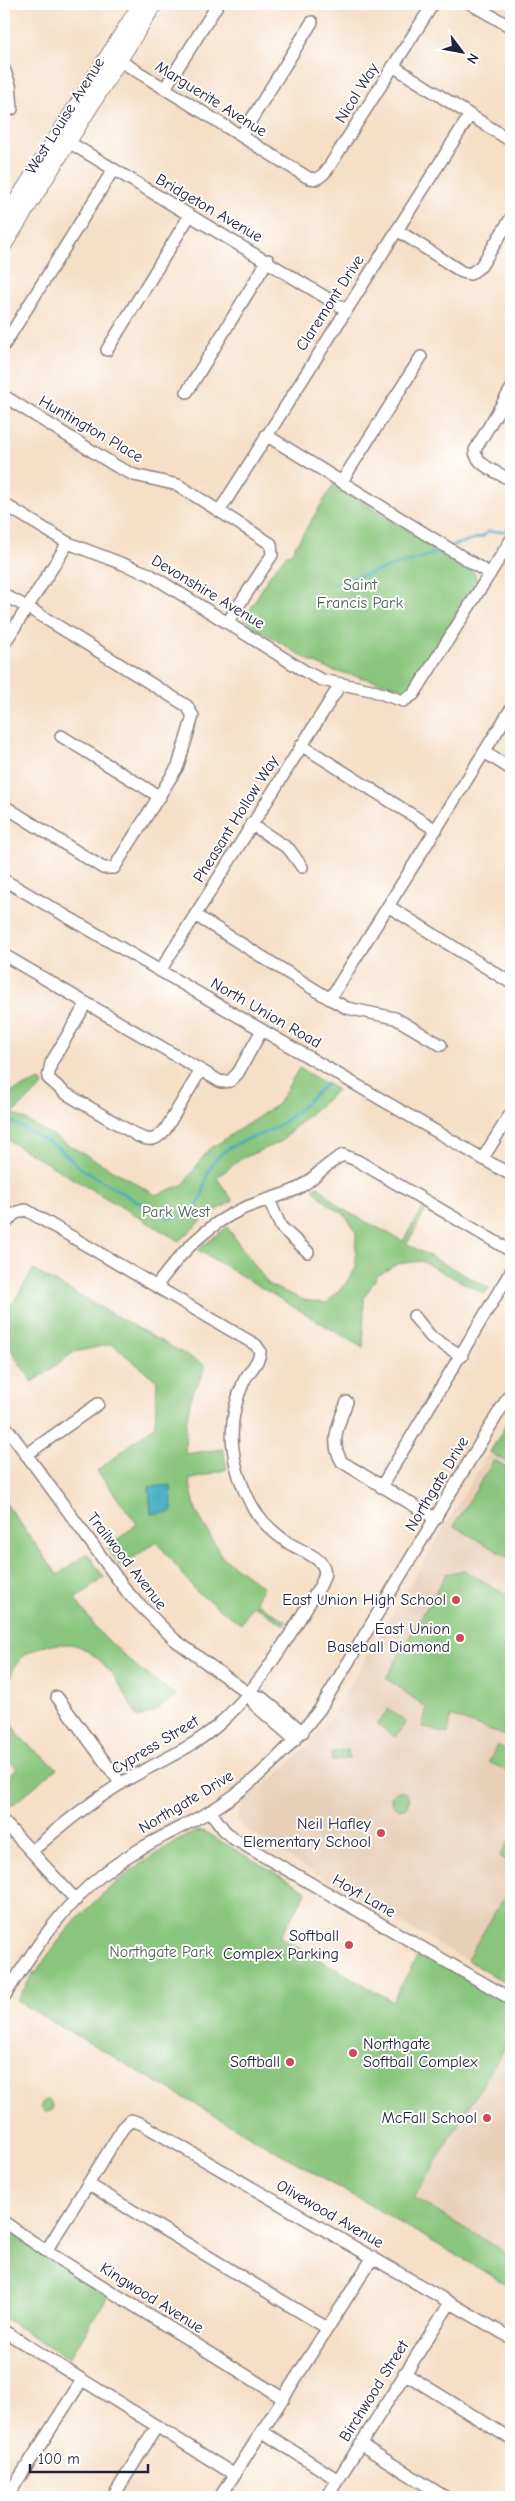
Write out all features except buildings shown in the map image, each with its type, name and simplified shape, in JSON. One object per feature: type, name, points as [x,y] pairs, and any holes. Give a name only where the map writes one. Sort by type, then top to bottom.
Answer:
[{"type":"main road","name":"West Louise Avenue","points":[[4,246],[63,139],[114,57],[140,4]]},
{"type":"main road","name":"West Louise Avenue","points":[[114,57],[155,4]]},
{"type":"main road","name":"West Louise Avenue","points":[[4,220],[63,139]]},
{"type":"street","points":[[165,88],[218,4]]},
{"type":"street","name":"Nicol Way","points":[[297,171],[314,180],[320,178],[433,4]]},
{"type":"street","points":[[471,4],[511,27]]},
{"type":"street","points":[[241,136],[312,22]]},
{"type":"street","name":"Marguerite Avenue","points":[[114,57],[297,171]]},
{"type":"street","points":[[393,66],[511,141]]},
{"type":"street","points":[[4,69],[10,85],[12,108]]},
{"type":"street","name":"Claremont Drive","points":[[220,510],[345,309],[470,115]]},
{"type":"street","name":"Bridgeton Avenue","points":[[63,139],[268,260],[345,309]]},
{"type":"street","points":[[4,345],[113,170]]},
{"type":"street","points":[[107,350],[190,215]]},
{"type":"street","points":[[397,230],[462,272],[470,274],[476,272],[511,218]]},
{"type":"street","points":[[187,392],[268,260]]},
{"type":"street","points":[[342,482],[421,358]]},
{"type":"street","points":[[511,389],[475,450],[475,455],[479,461],[511,480]]},
{"type":"street","name":"Huntington Place","points":[[4,396],[116,466],[134,475],[178,486],[268,541],[273,550],[272,554],[228,623]]},
{"type":"street","points":[[266,435],[490,574]]},
{"type":"street","name":"Devonshire Avenue","points":[[4,504],[68,543],[149,574],[306,672],[322,680],[371,690],[399,701],[411,698],[511,540]]},
{"type":"street","points":[[4,644],[68,543]]},
{"type":"street","points":[[4,595],[27,607],[187,706],[193,716],[178,766],[114,868],[103,868],[4,806]]},
{"type":"street","name":"Pheasant Hollow Way","points":[[160,971],[340,685]]},
{"type":"street","points":[[330,999],[511,709]]},
{"type":"street","points":[[62,736],[160,796]]},
{"type":"street","points":[[301,746],[436,830]]},
{"type":"street","points":[[484,752],[511,769]]},
{"type":"street","points":[[251,824],[289,849],[302,867]]},
{"type":"street","name":"North Union Road","points":[[4,880],[511,1175]]},
{"type":"street","points":[[388,906],[511,983]]},
{"type":"street","points":[[195,915],[347,1008],[396,1018],[442,1045]]},
{"type":"street","points":[[5,958],[201,1070],[226,1082],[238,1073],[262,1030]]},
{"type":"street","points":[[86,1004],[51,1063],[48,1078],[65,1093],[138,1136],[151,1140],[157,1139],[165,1130],[201,1070]]},
{"type":"street","points":[[483,1158],[511,1113]]},
{"type":"street","points":[[4,1226],[18,1211],[26,1210],[157,1285],[195,1239],[235,1212],[269,1200],[308,1182],[335,1159],[344,1155],[368,1166],[511,1251]]},
{"type":"street","points":[[269,1200],[281,1226],[308,1252]]},
{"type":"street","points":[[381,1487],[462,1356],[511,1271]]},
{"type":"street","name":"Cypress Street","points":[[32,1851],[63,1823],[121,1784],[196,1742],[216,1726],[249,1694],[263,1677],[325,1575],[323,1566],[287,1542],[267,1525],[254,1508],[238,1474],[232,1446],[233,1414],[238,1395],[259,1357],[260,1351],[256,1344],[157,1285]]},
{"type":"street","points":[[414,1316],[432,1337],[462,1356]]},
{"type":"street","name":"Northgate Drive","points":[[4,1997],[47,1932],[76,1900],[106,1872],[136,1851],[210,1811],[248,1784],[299,1736],[320,1709],[511,1392]]},
{"type":"street","points":[[347,1402],[334,1442],[337,1455],[342,1462],[436,1519]]},
{"type":"street","points":[[26,1455],[98,1404]]},
{"type":"street","name":"Trailwood Avenue","points":[[4,1424],[128,1593],[154,1622],[175,1640],[249,1694],[261,1697],[299,1736]]},
{"type":"street","points":[[57,1697],[121,1784]]},
{"type":"street","name":"Hoyt Lane","points":[[210,1811],[224,1830],[255,1852],[511,1999]]},
{"type":"street","points":[[4,1822],[76,1900]]},
{"type":"street","name":"Olivewood Avenue","points":[[88,2184],[123,2128],[131,2120],[142,2124],[511,2338]]},
{"type":"street","points":[[46,2251],[88,2184],[328,2328]]},
{"type":"street","name":"Kingwood Avenue","points":[[4,2222],[46,2251],[284,2399]]},
{"type":"street","points":[[220,2497],[372,2258]]},
{"type":"street","name":"Birchwood Street","points":[[327,2497],[450,2303]]},
{"type":"street","points":[[4,2333],[235,2475]]},
{"type":"street","points":[[404,2373],[511,2439]]},
{"type":"street","points":[[7,2497],[82,2380]]},
{"type":"street","points":[[113,2497],[157,2426]]},
{"type":"street","points":[[263,2432],[338,2480]]},
{"type":"street","points":[[360,2444],[445,2497]]},
{"type":"shaded area","name":"Neil Hafley Elementary School","points":[[511,1416],[511,1986],[314,1873],[240,1826],[237,1818],[243,1803],[307,1747],[331,1717]]},
{"type":"shaded area","name":"McFall School","points":[[511,2037],[511,2256],[414,2199]]},
{"type":"green space","name":"Saint Francis Park","points":[[334,484],[474,572],[477,581],[412,687],[408,689],[331,670],[310,661],[248,623],[245,619],[269,576],[287,554],[291,553]]},
{"type":"green space","name":"Park West","points":[[299,1068],[337,1090],[282,1141],[241,1159],[220,1175],[217,1178],[233,1201],[207,1216],[179,1241],[4,1138],[4,1095],[40,1080],[43,1086],[13,1113],[156,1195],[184,1184],[208,1150],[278,1104]]},
{"type":"green space","points":[[319,1186],[340,1208],[403,1241],[423,1207],[426,1210],[407,1244],[489,1288],[485,1294],[421,1261],[397,1264],[377,1276],[364,1298],[363,1348],[198,1250],[227,1227],[269,1285],[304,1300],[326,1303],[345,1284],[356,1268],[356,1232],[345,1215],[329,1205],[313,1189]]},
{"type":"green space","points":[[33,1270],[206,1366],[191,1398],[186,1423],[185,1454],[223,1449],[227,1469],[189,1480],[196,1511],[222,1557],[263,1587],[255,1602],[286,1621],[284,1625],[253,1605],[241,1624],[197,1592],[156,1541],[122,1567],[107,1548],[137,1524],[97,1471],[155,1425],[157,1381],[112,1344],[74,1352],[33,1382],[20,1365],[11,1348],[6,1330],[9,1309],[4,1305],[4,1300],[12,1304]]},
{"type":"green space","points":[[511,1416],[511,1465],[490,1452]]},
{"type":"green space","points":[[494,1460],[511,1470],[511,1559],[454,1526]]},
{"type":"green space","points":[[4,1501],[58,1575],[87,1553],[104,1578],[75,1599],[100,1633],[137,1667],[176,1696],[152,1713],[138,1718],[114,1677],[89,1652],[75,1645],[62,1644],[37,1649],[25,1655],[11,1675],[8,1688],[10,1715],[15,1729],[22,1739],[57,1768],[6,1810],[4,1808],[4,1781],[17,1769],[4,1755]]},
{"type":"green space","name":"East Union Baseball Diamond","points":[[464,1570],[511,1598],[511,1738],[451,1716],[448,1734],[422,1727],[427,1708],[386,1678],[446,1574]]},
{"type":"green space","points":[[389,1709],[406,1722],[395,1737],[377,1724]]},
{"type":"green space","points":[[497,1745],[511,1752],[510,1772],[489,1762]]},
{"type":"green space","points":[[348,1750],[349,1759],[332,1761],[331,1752]]},
{"type":"green space","points":[[400,1791],[406,1794],[409,1800],[406,1806],[400,1809],[394,1806],[391,1800],[394,1794]]},
{"type":"green space","name":"Northgate Park","points":[[203,1831],[307,1891],[280,1937],[392,2001],[420,1953],[511,2004],[511,2037],[414,2198],[511,2256],[511,2287],[17,2001],[34,1972],[36,1973],[66,1931],[102,1895],[121,1878],[164,1849],[186,1836]]},
{"type":"green space","points":[[511,1841],[511,1863],[500,1856]]},
{"type":"green space","points":[[511,1885],[511,1986],[467,1960]]},
{"type":"green space","points":[[45,2100],[49,2100],[53,2106],[49,2112],[45,2112],[41,2108],[41,2104]]},
{"type":"green space","points":[[11,2226],[111,2291],[69,2359],[4,2318],[4,2238]]},
{"type":"water","points":[[171,1485],[172,1512],[151,1514],[149,1487]]},
{"type":"waterway","points":[[451,546],[484,536],[487,532],[507,531],[507,529],[511,528]]},
{"type":"waterway","points":[[334,584],[440,552],[444,549]]},
{"type":"waterway","points":[[4,1117],[57,1147],[82,1169],[141,1204],[172,1218],[186,1214],[200,1201],[211,1167],[223,1152],[238,1143],[278,1126],[328,1083]]},
{"type":"place","name":"East Union High School","points":[[456,1600]]},
{"type":"place","name":"East Union Baseball Diamond","points":[[460,1638]]},
{"type":"place","name":"Neil Hafley Elementary School","points":[[381,1833]]},
{"type":"place","name":"Softball Complex Parking","points":[[349,1945]]},
{"type":"place","name":"Northgate Softball Complex","points":[[353,2053]]},
{"type":"place","name":"Softball","points":[[290,2062]]},
{"type":"place","name":"McFall School","points":[[487,2118]]}]
